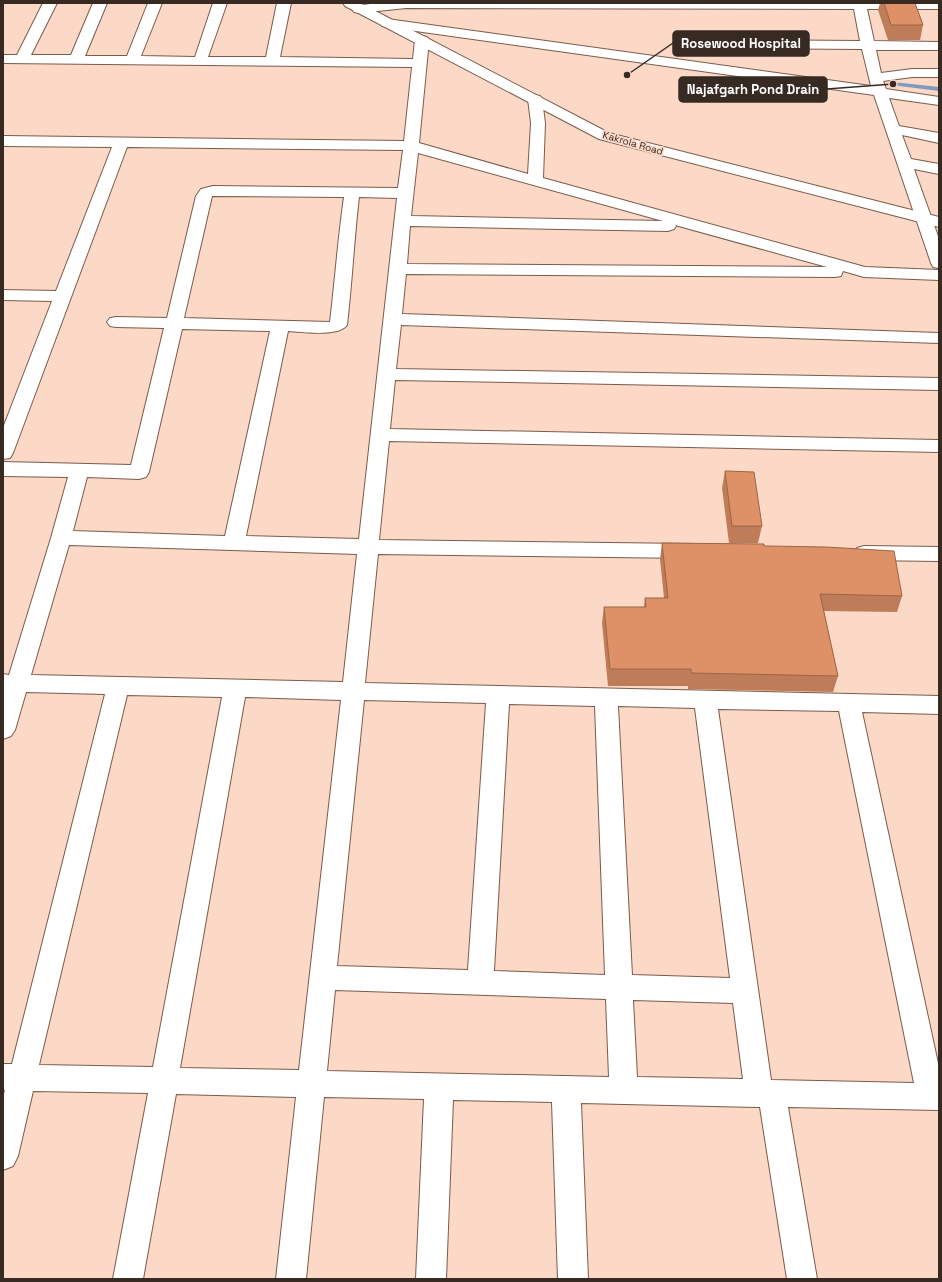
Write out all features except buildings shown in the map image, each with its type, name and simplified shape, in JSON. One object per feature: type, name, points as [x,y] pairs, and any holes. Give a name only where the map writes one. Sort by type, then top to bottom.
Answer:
[{"type":"street","points":[[22,59],[50,3]]},
{"type":"street","points":[[76,60],[100,3]]},
{"type":"street","points":[[132,60],[155,3]]},
{"type":"street","points":[[200,61],[220,3]]},
{"type":"street","points":[[272,62],[284,3]]},
{"type":"street","points":[[355,6],[406,4],[939,5]]},
{"type":"street","points":[[859,4],[878,85],[904,162],[931,220],[939,263]]},
{"type":"street","name":"Kakrola Road","points":[[355,6],[607,137],[931,220]]},
{"type":"street","points":[[387,23],[600,54],[841,86],[939,85]]},
{"type":"street","points":[[290,1279],[422,40]]},
{"type":"street","points":[[743,44],[939,46]]},
{"type":"street","points":[[3,59],[420,63]]},
{"type":"street","points":[[878,85],[912,73],[939,73]]},
{"type":"street","points":[[878,85],[939,101]]},
{"type":"street","points":[[534,99],[538,122],[535,181]]},
{"type":"street","points":[[893,129],[939,138]]},
{"type":"street","points":[[3,141],[411,146],[864,272]]},
{"type":"street","points":[[3,453],[121,143]]},
{"type":"street","points":[[904,162],[939,169]]},
{"type":"street","points":[[3,469],[139,472],[204,196],[207,192],[406,193]]},
{"type":"street","points":[[116,322],[175,322],[333,327],[340,324],[345,271],[344,247],[352,193]]},
{"type":"street","points":[[403,221],[700,226]]},
{"type":"street","points":[[398,269],[864,272],[939,275]]},
{"type":"street","points":[[3,295],[63,296]]},
{"type":"street","points":[[393,318],[939,338]]},
{"type":"street","points":[[234,543],[280,325]]},
{"type":"street","points":[[386,374],[939,384]]},
{"type":"street","points":[[380,435],[939,446]]},
{"type":"street","points":[[3,730],[10,683],[61,538],[79,471]]},
{"type":"street","points":[[61,538],[368,547],[709,551]]},
{"type":"street","points":[[844,553],[939,554]]},
{"type":"street","points":[[10,683],[939,705]]},
{"type":"street","points":[[3,1156],[12,1078],[118,686]]},
{"type":"street","points":[[128,1279],[236,689]]},
{"type":"street","points":[[480,983],[498,695]]},
{"type":"street","points":[[606,698],[624,1091]]},
{"type":"street","points":[[704,700],[745,990],[802,1279]]},
{"type":"street","points":[[12,1078],[935,1097],[849,703]]},
{"type":"street","points":[[322,978],[745,990]]},
{"type":"street","points":[[430,1279],[438,1087]]},
{"type":"street","points":[[566,1090],[573,1279]]},
{"type":"waterway","points":[[893,84],[939,89]]},
{"type":"place","name":"Rosewood Hospital","points":[[627,75]]},
{"type":"place","name":"Najafgarh Pond Drain","points":[[893,84]]}]
